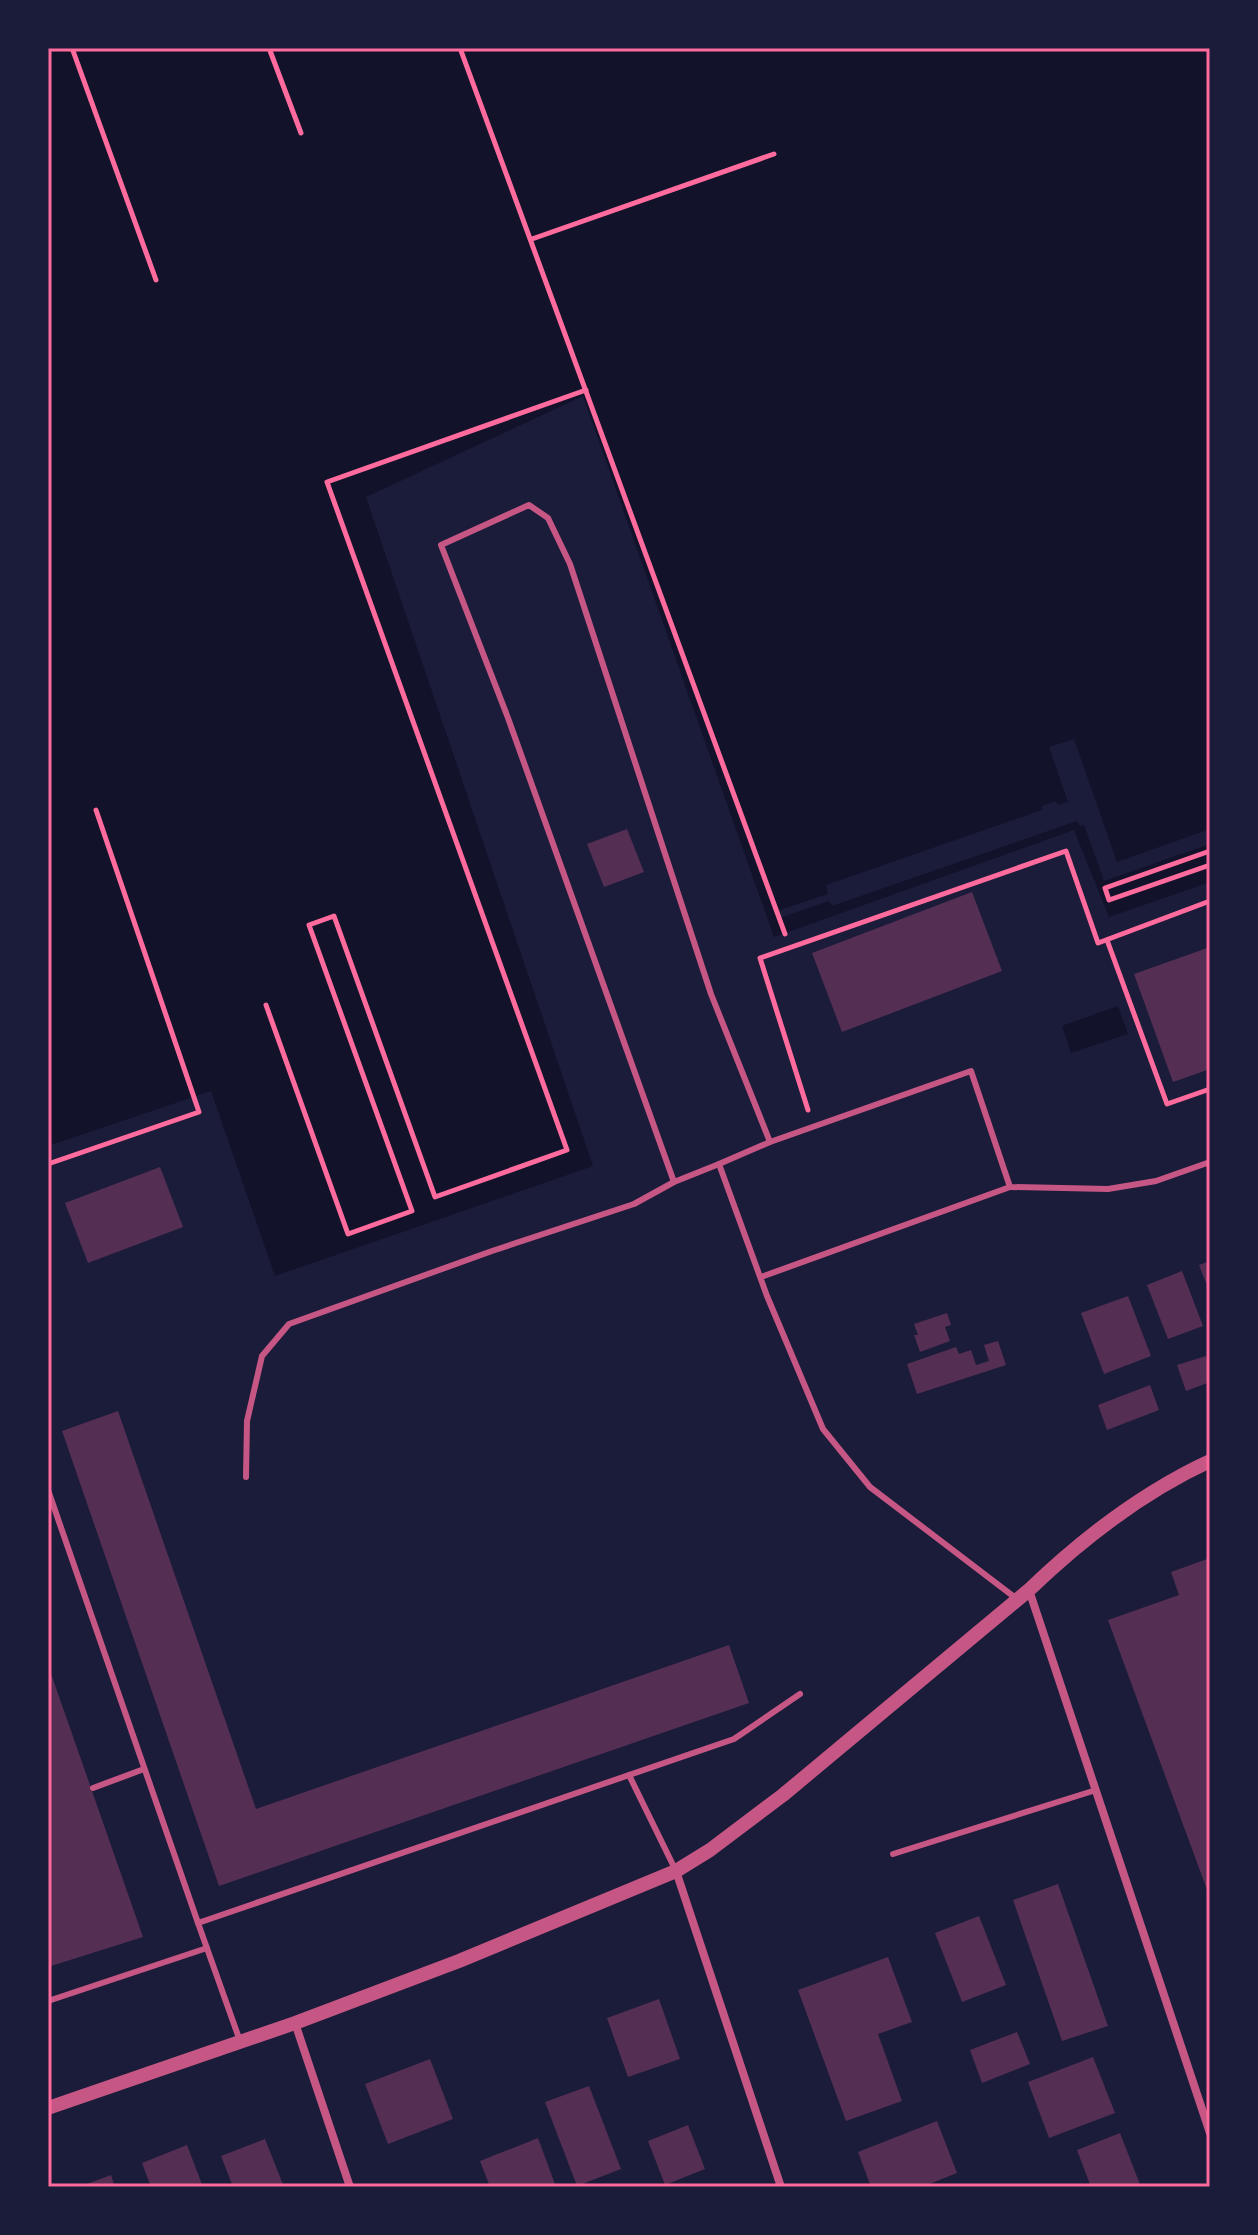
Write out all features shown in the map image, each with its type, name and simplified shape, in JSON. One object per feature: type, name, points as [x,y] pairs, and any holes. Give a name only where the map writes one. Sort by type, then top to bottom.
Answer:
[{"type":"street","points":[[48,2108],[295,2023],[459,1961],[676,1871],[710,1850],[783,1795],[1117,1515],[1210,1461]]},
{"type":"street","points":[[1023,1594],[1096,1790],[1210,2133]]},
{"type":"street","points":[[676,1871],[781,2187]]},
{"type":"street","points":[[295,2023],[350,2187]]},
{"type":"lane","points":[[674,1182],[508,718],[441,545],[529,505],[548,518],[570,564],[711,994],[770,1142]]},
{"type":"lane","points":[[246,1477],[247,1421],[262,1356],[289,1324],[634,1204],[674,1182],[770,1142],[971,1071],[1010,1187]]},
{"type":"lane","points":[[761,1277],[1010,1187],[1108,1189],[1156,1181],[1210,1162]]},
{"type":"lane","points":[[719,1164],[771,1307],[823,1429],[870,1487],[1023,1594]]},
{"type":"lane","points":[[48,1490],[241,2041]]},
{"type":"lane","points":[[198,1923],[734,1739],[800,1694]]},
{"type":"lane","points":[[93,1788],[144,1769]]},
{"type":"lane","points":[[629,1775],[676,1871]]},
{"type":"lane","points":[[893,1854],[1096,1790]]},
{"type":"lane","points":[[48,2001],[207,1948]]},
{"type":"path","points":[[72,48],[156,280]]},
{"type":"path","points":[[269,48],[301,133]]},
{"type":"path","points":[[460,48],[785,934]]},
{"type":"path","points":[[532,239],[774,154]]},
{"type":"path","points":[[266,1005],[348,1234],[412,1211],[309,925],[334,916],[435,1197],[567,1150],[327,482],[586,390]]},
{"type":"path","points":[[48,1164],[199,1112],[96,810]]},
{"type":"path","points":[[799,1117],[809,1112],[760,958],[1066,851],[1098,943],[1210,901]]},
{"type":"path","points":[[1210,851],[1105,888],[1109,900],[1210,865]]},
{"type":"path","points":[[1107,940],[1167,1104],[1210,1089]]},
{"type":"shaded area","points":[[48,48],[1210,48],[1210,882],[1109,917],[1074,830],[774,937],[583,396],[366,497],[593,1166],[275,1276],[211,1091],[48,1146]]},
{"type":"shaded area","points":[[1118,1006],[1128,1034],[1071,1053],[1062,1026]]},
{"type":"pier","points":[[1074,739],[1117,862],[1210,829],[1210,844],[1104,881],[1084,825],[1080,826],[1077,821],[832,906],[829,901],[780,918],[777,911],[828,894],[826,885],[1042,810],[1042,806],[1056,801],[1058,805],[1068,802],[1049,747]]},
{"type":"building","points":[[627,829],[644,872],[604,887],[587,844]]},
{"type":"building","points":[[972,892],[1002,971],[842,1032],[812,953]]},
{"type":"building","points":[[1210,947],[1210,1069],[1173,1082],[1134,974]]},
{"type":"building","points":[[160,1167],[183,1227],[88,1263],[65,1203]]},
{"type":"building","points":[[1210,1261],[1210,1293],[1199,1265]]},
{"type":"building","points":[[1182,1271],[1203,1326],[1168,1339],[1147,1285]]},
{"type":"building","points":[[1128,1296],[1151,1356],[1104,1374],[1081,1313]]},
{"type":"building","points":[[947,1313],[951,1325],[945,1327],[950,1341],[920,1352],[914,1324]]},
{"type":"building","points":[[998,1341],[1006,1365],[917,1394],[907,1364],[956,1347],[959,1354],[971,1350],[976,1365],[989,1361],[984,1345]]},
{"type":"building","points":[[1206,1356],[1210,1382],[1186,1391],[1177,1365]]},
{"type":"building","points":[[1150,1385],[1159,1410],[1107,1430],[1098,1405]]},
{"type":"building","points":[[118,1411],[256,1809],[729,1645],[749,1703],[219,1886],[62,1431]]},
{"type":"building","points":[[1210,1558],[1210,1898],[1108,1620],[1179,1595],[1171,1572]]},
{"type":"building","points":[[48,1665],[143,1937],[48,1967]]},
{"type":"building","points":[[1058,1884],[1108,2026],[1062,2041],[1013,1900]]},
{"type":"building","points":[[979,1916],[1006,1985],[962,2002],[935,1933]]},
{"type":"building","points":[[888,1957],[912,2022],[878,2034],[902,2101],[846,2121],[798,1990]]},
{"type":"building","points":[[659,1999],[680,2059],[628,2077],[607,2018]]},
{"type":"building","points":[[1017,2032],[1030,2064],[982,2083],[970,2050]]},
{"type":"building","points":[[1093,2057],[1115,2113],[1049,2138],[1028,2082]]},
{"type":"building","points":[[430,2059],[453,2119],[388,2144],[365,2084]]},
{"type":"building","points":[[589,2086],[621,2169],[577,2186],[545,2102]]},
{"type":"building","points":[[937,2121],[957,2173],[922,2187],[871,2187],[858,2152]]},
{"type":"building","points":[[688,2125],[705,2169],[665,2185],[648,2141]]},
{"type":"building","points":[[1120,2133],[1141,2187],[1091,2187],[1077,2150]]},
{"type":"building","points":[[538,2138],[556,2187],[490,2187],[480,2161]]},
{"type":"building","points":[[265,2139],[284,2187],[233,2187],[221,2156]]},
{"type":"building","points":[[187,2145],[203,2187],[151,2187],[142,2163]]},
{"type":"building","points":[[111,2175],[115,2187],[79,2187]]}]
